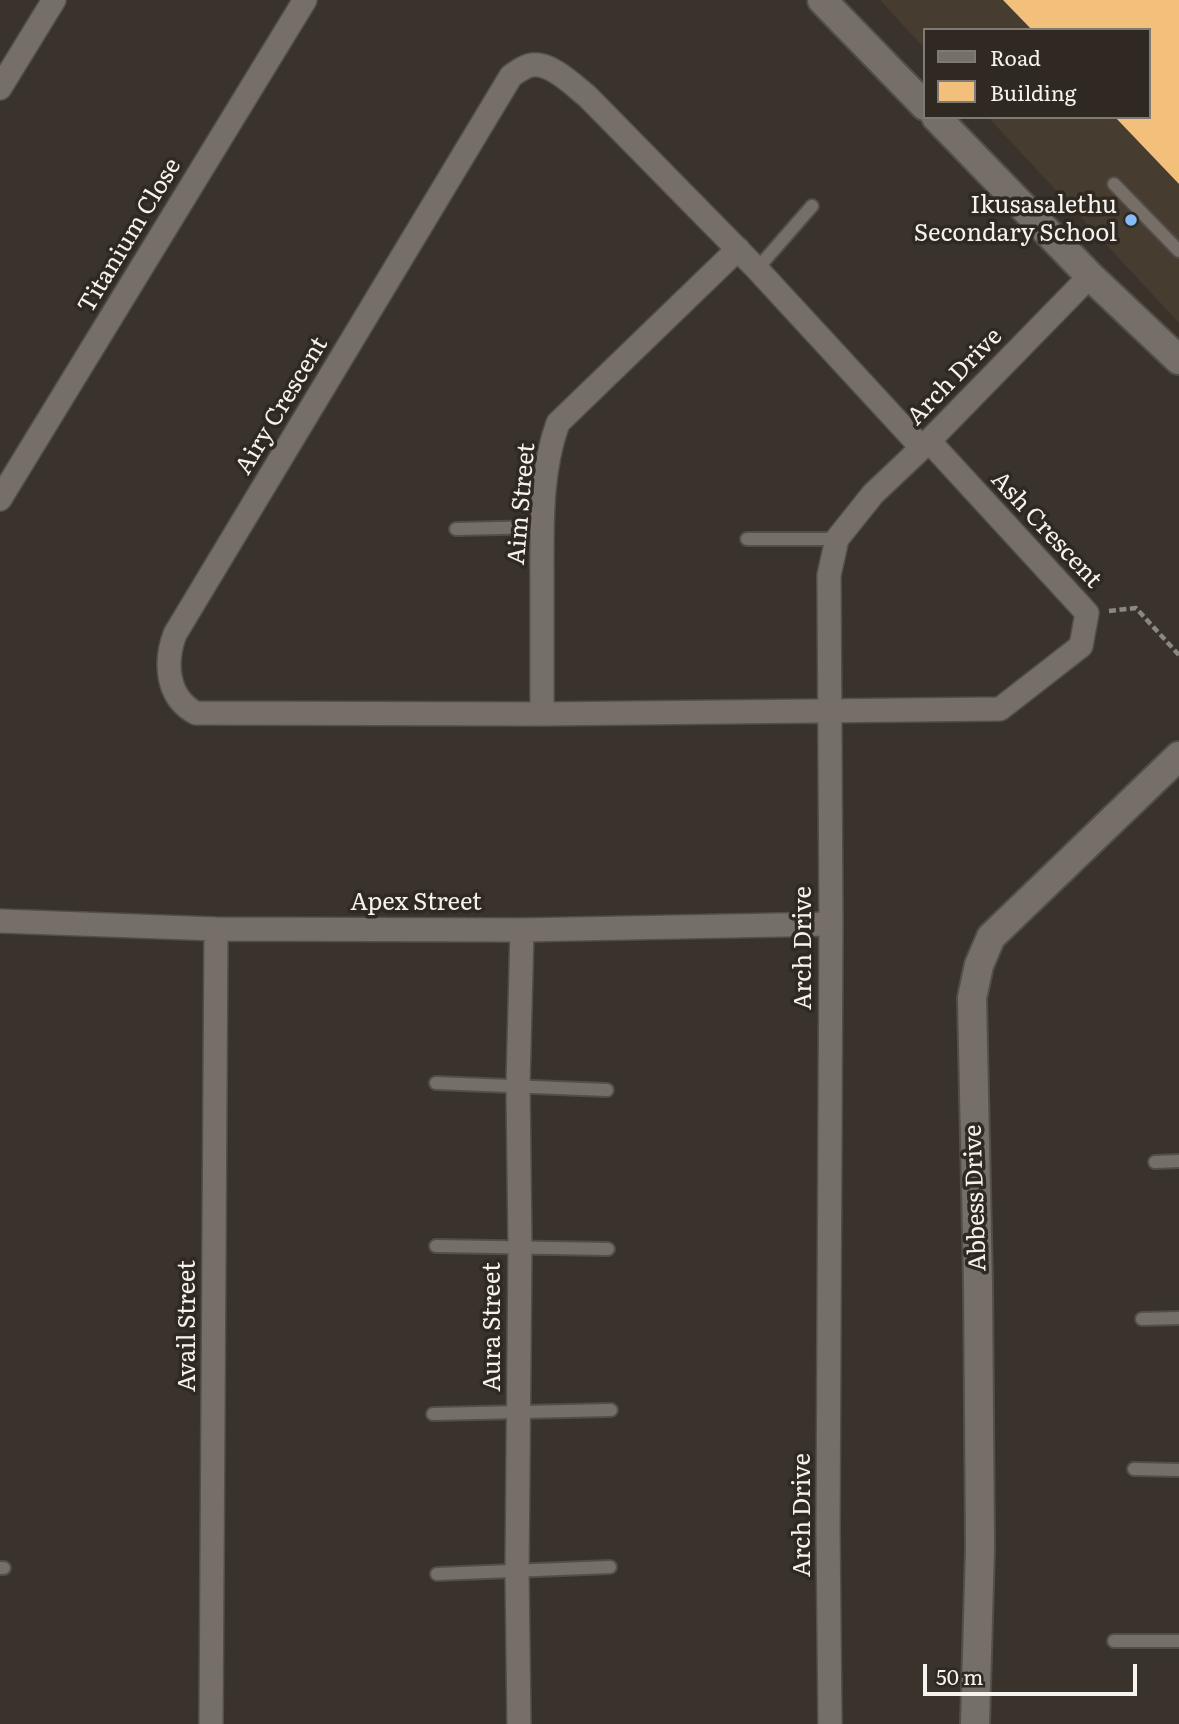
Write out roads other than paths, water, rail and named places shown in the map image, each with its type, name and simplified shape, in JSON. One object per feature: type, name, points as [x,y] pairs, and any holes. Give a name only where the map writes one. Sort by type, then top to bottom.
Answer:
[{"type":"street","points":[[0,88],[54,0]]},
{"type":"street","name":"Titanium Close","points":[[0,499],[305,0]]},
{"type":"street","points":[[822,0],[923,104]]},
{"type":"street","name":"Airy Crescent","points":[[829,712],[197,713],[184,707],[176,696],[171,680],[169,651],[175,634],[511,76],[522,68],[533,65],[544,67],[563,77],[587,96],[926,445]]},
{"type":"street","points":[[938,119],[1090,276],[1179,360]]},
{"type":"street","name":"Aim Street","points":[[542,714],[542,527],[546,475],[558,423],[738,249]]},
{"type":"street","name":"Arch Drive","points":[[830,1724],[829,575],[837,540],[873,494],[926,445],[1090,276]]},
{"type":"street","name":"Ash Crescent","points":[[829,712],[1000,709],[1082,646],[1087,613],[926,445]]},
{"type":"street","name":"Abbess Drive","points":[[975,1724],[980,1534],[972,998],[979,965],[990,937],[1179,756]]},
{"type":"street","name":"Apex Street","points":[[0,921],[216,929],[522,930],[831,924]]},
{"type":"street","name":"Avail Street","points":[[211,1724],[216,929]]},
{"type":"street","name":"Aura Street","points":[[519,1724],[518,1085],[522,930]]},
{"type":"lane","points":[[1114,184],[1179,251]]},
{"type":"lane","points":[[757,269],[812,206]]},
{"type":"lane","points":[[456,529],[542,527]]},
{"type":"lane","points":[[747,539],[837,540]]},
{"type":"lane","points":[[436,1083],[607,1090]]},
{"type":"lane","points":[[1155,1162],[1179,1161]]},
{"type":"lane","points":[[436,1247],[608,1249]]},
{"type":"lane","points":[[1142,1319],[1179,1318]]},
{"type":"lane","points":[[433,1413],[611,1410]]},
{"type":"lane","points":[[1134,1469],[1179,1470]]},
{"type":"lane","points":[[437,1574],[610,1567]]},
{"type":"lane","points":[[1114,1641],[1179,1641]]},
{"type":"place","name":"Ikusasalethu Secondary School","points":[[1131,220]]}]
